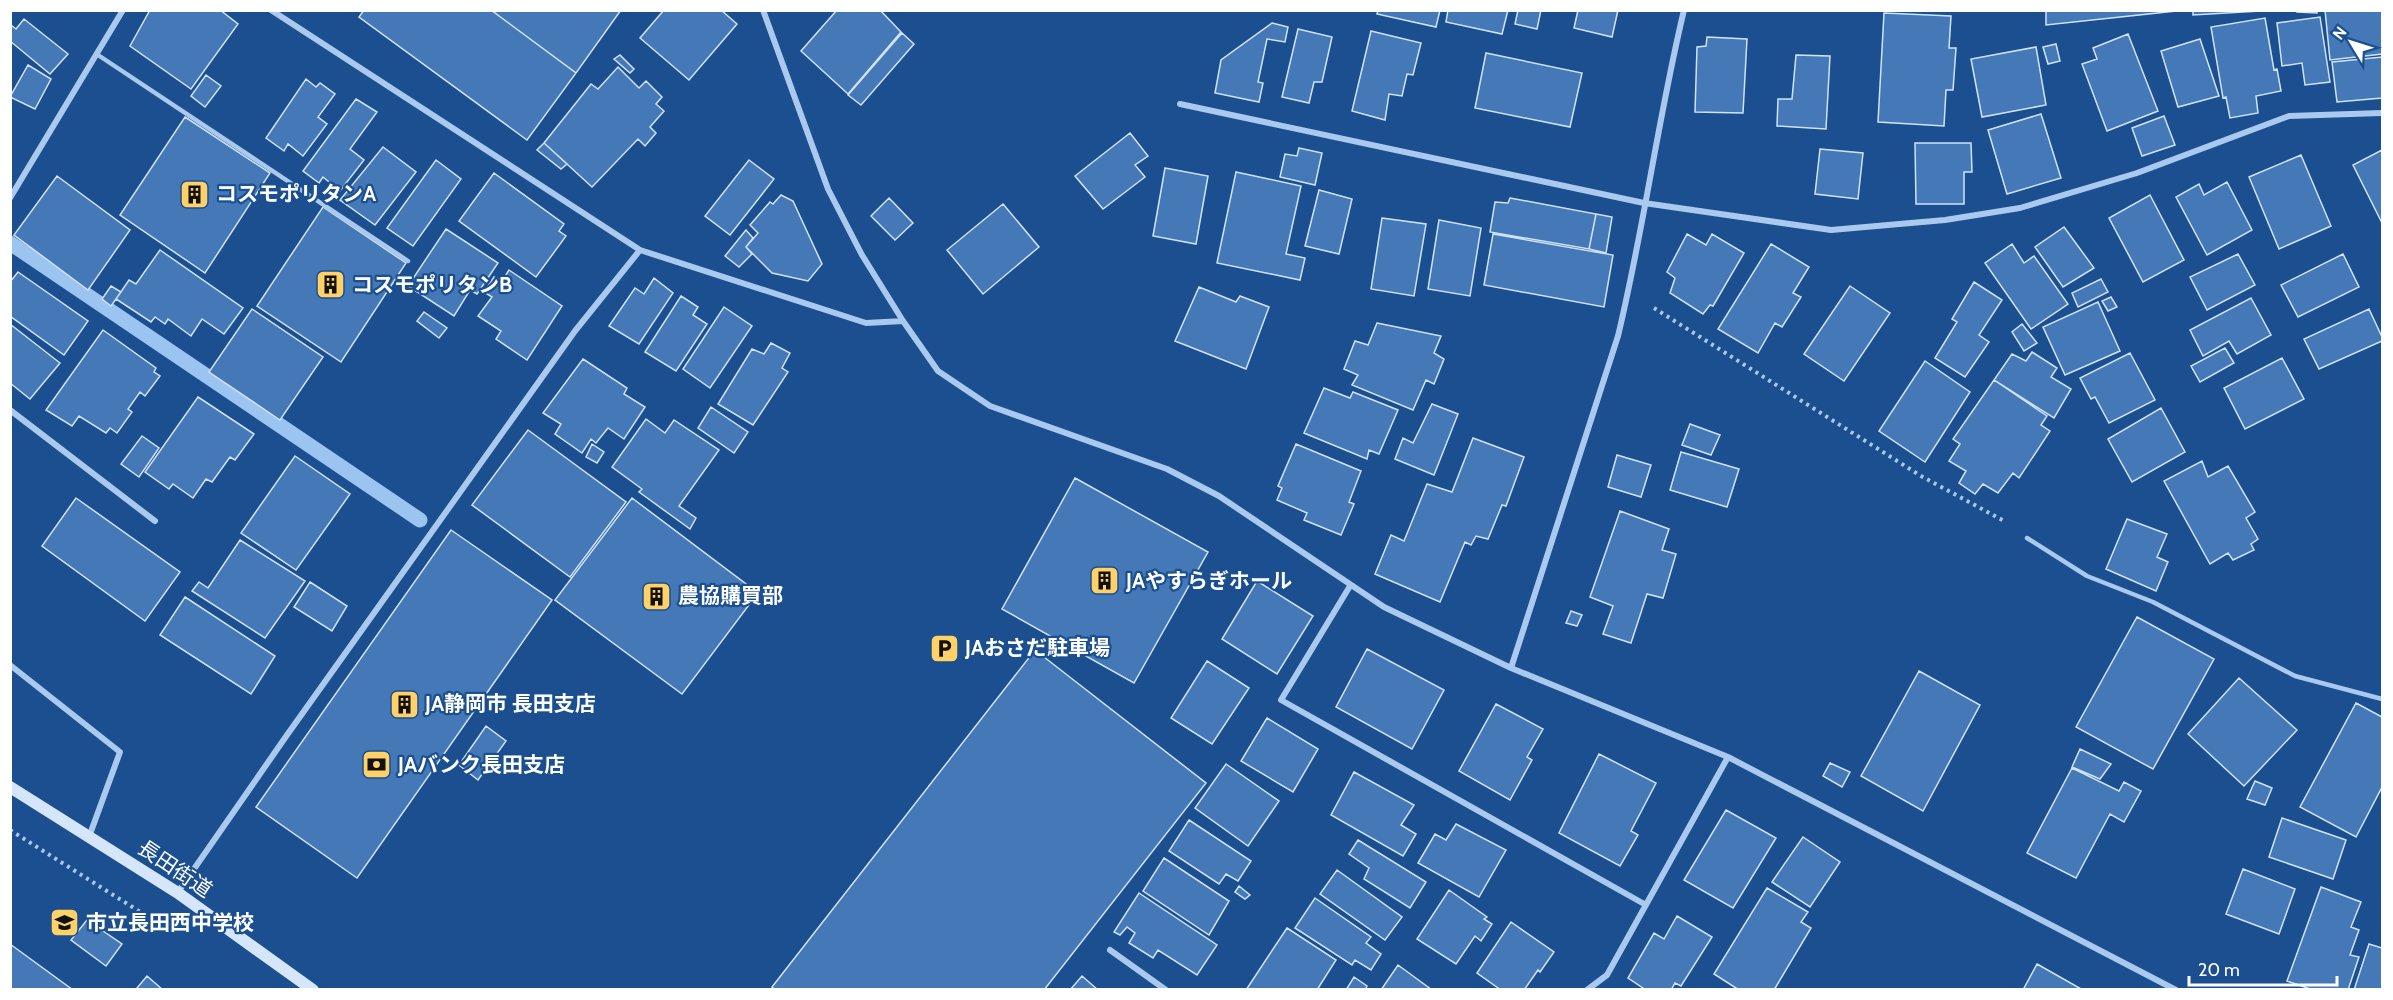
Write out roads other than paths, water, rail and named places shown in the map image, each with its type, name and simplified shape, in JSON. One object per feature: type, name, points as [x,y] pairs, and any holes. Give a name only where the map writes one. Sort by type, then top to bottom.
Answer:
[{"type":"main road","name":"長田街道","points":[[10,787],[178,893],[313,990]]},
{"type":"street","points":[[10,198],[123,10]]},
{"type":"street","points":[[271,10],[640,250],[866,323],[903,321]]},
{"type":"street","points":[[763,10],[828,189],[862,255],[903,321],[938,371],[990,406],[1167,469],[1220,496],[1384,607],[1511,668],[1728,757],[2176,990]]},
{"type":"street","points":[[1511,668],[1614,347],[1628,293],[1684,10]]},
{"type":"street","points":[[1180,104],[1644,203],[1831,230],[1945,220],[2020,208],[2137,173],[2289,116],[2382,113]]},
{"type":"street","points":[[178,893],[280,744],[575,331],[640,250]]},
{"type":"street","points":[[10,410],[155,521]]},
{"type":"street","points":[[1350,586],[1281,700],[1646,905]]},
{"type":"street","points":[[10,665],[120,752],[89,837]]},
{"type":"street","points":[[1587,990],[1607,975],[1728,757]]},
{"type":"street","points":[[1110,950],[1166,990]]},
{"type":"lane","points":[[98,55],[408,261]]},
{"type":"lane","points":[[2027,538],[2087,576],[2153,602],[2295,676],[2382,699]]},
{"type":"waterway","points":[[10,243],[420,520]]},
{"type":"place","name":"コスモポリタンA","points":[[195,194]]},
{"type":"place","name":"コスモポリタンB","points":[[331,285]]},
{"type":"place","name":"JAやすらぎホール","points":[[1105,581]]},
{"type":"place","name":"農協購買部","points":[[657,596]]},
{"type":"place","name":"JAおさだ駐車場","points":[[944,648]]},
{"type":"place","name":"JA静岡市 長田支店","points":[[404,704]]},
{"type":"place","name":"JAバンク長田支店","points":[[377,765]]},
{"type":"place","name":"市立長田西中学校","points":[[65,923]]}]
